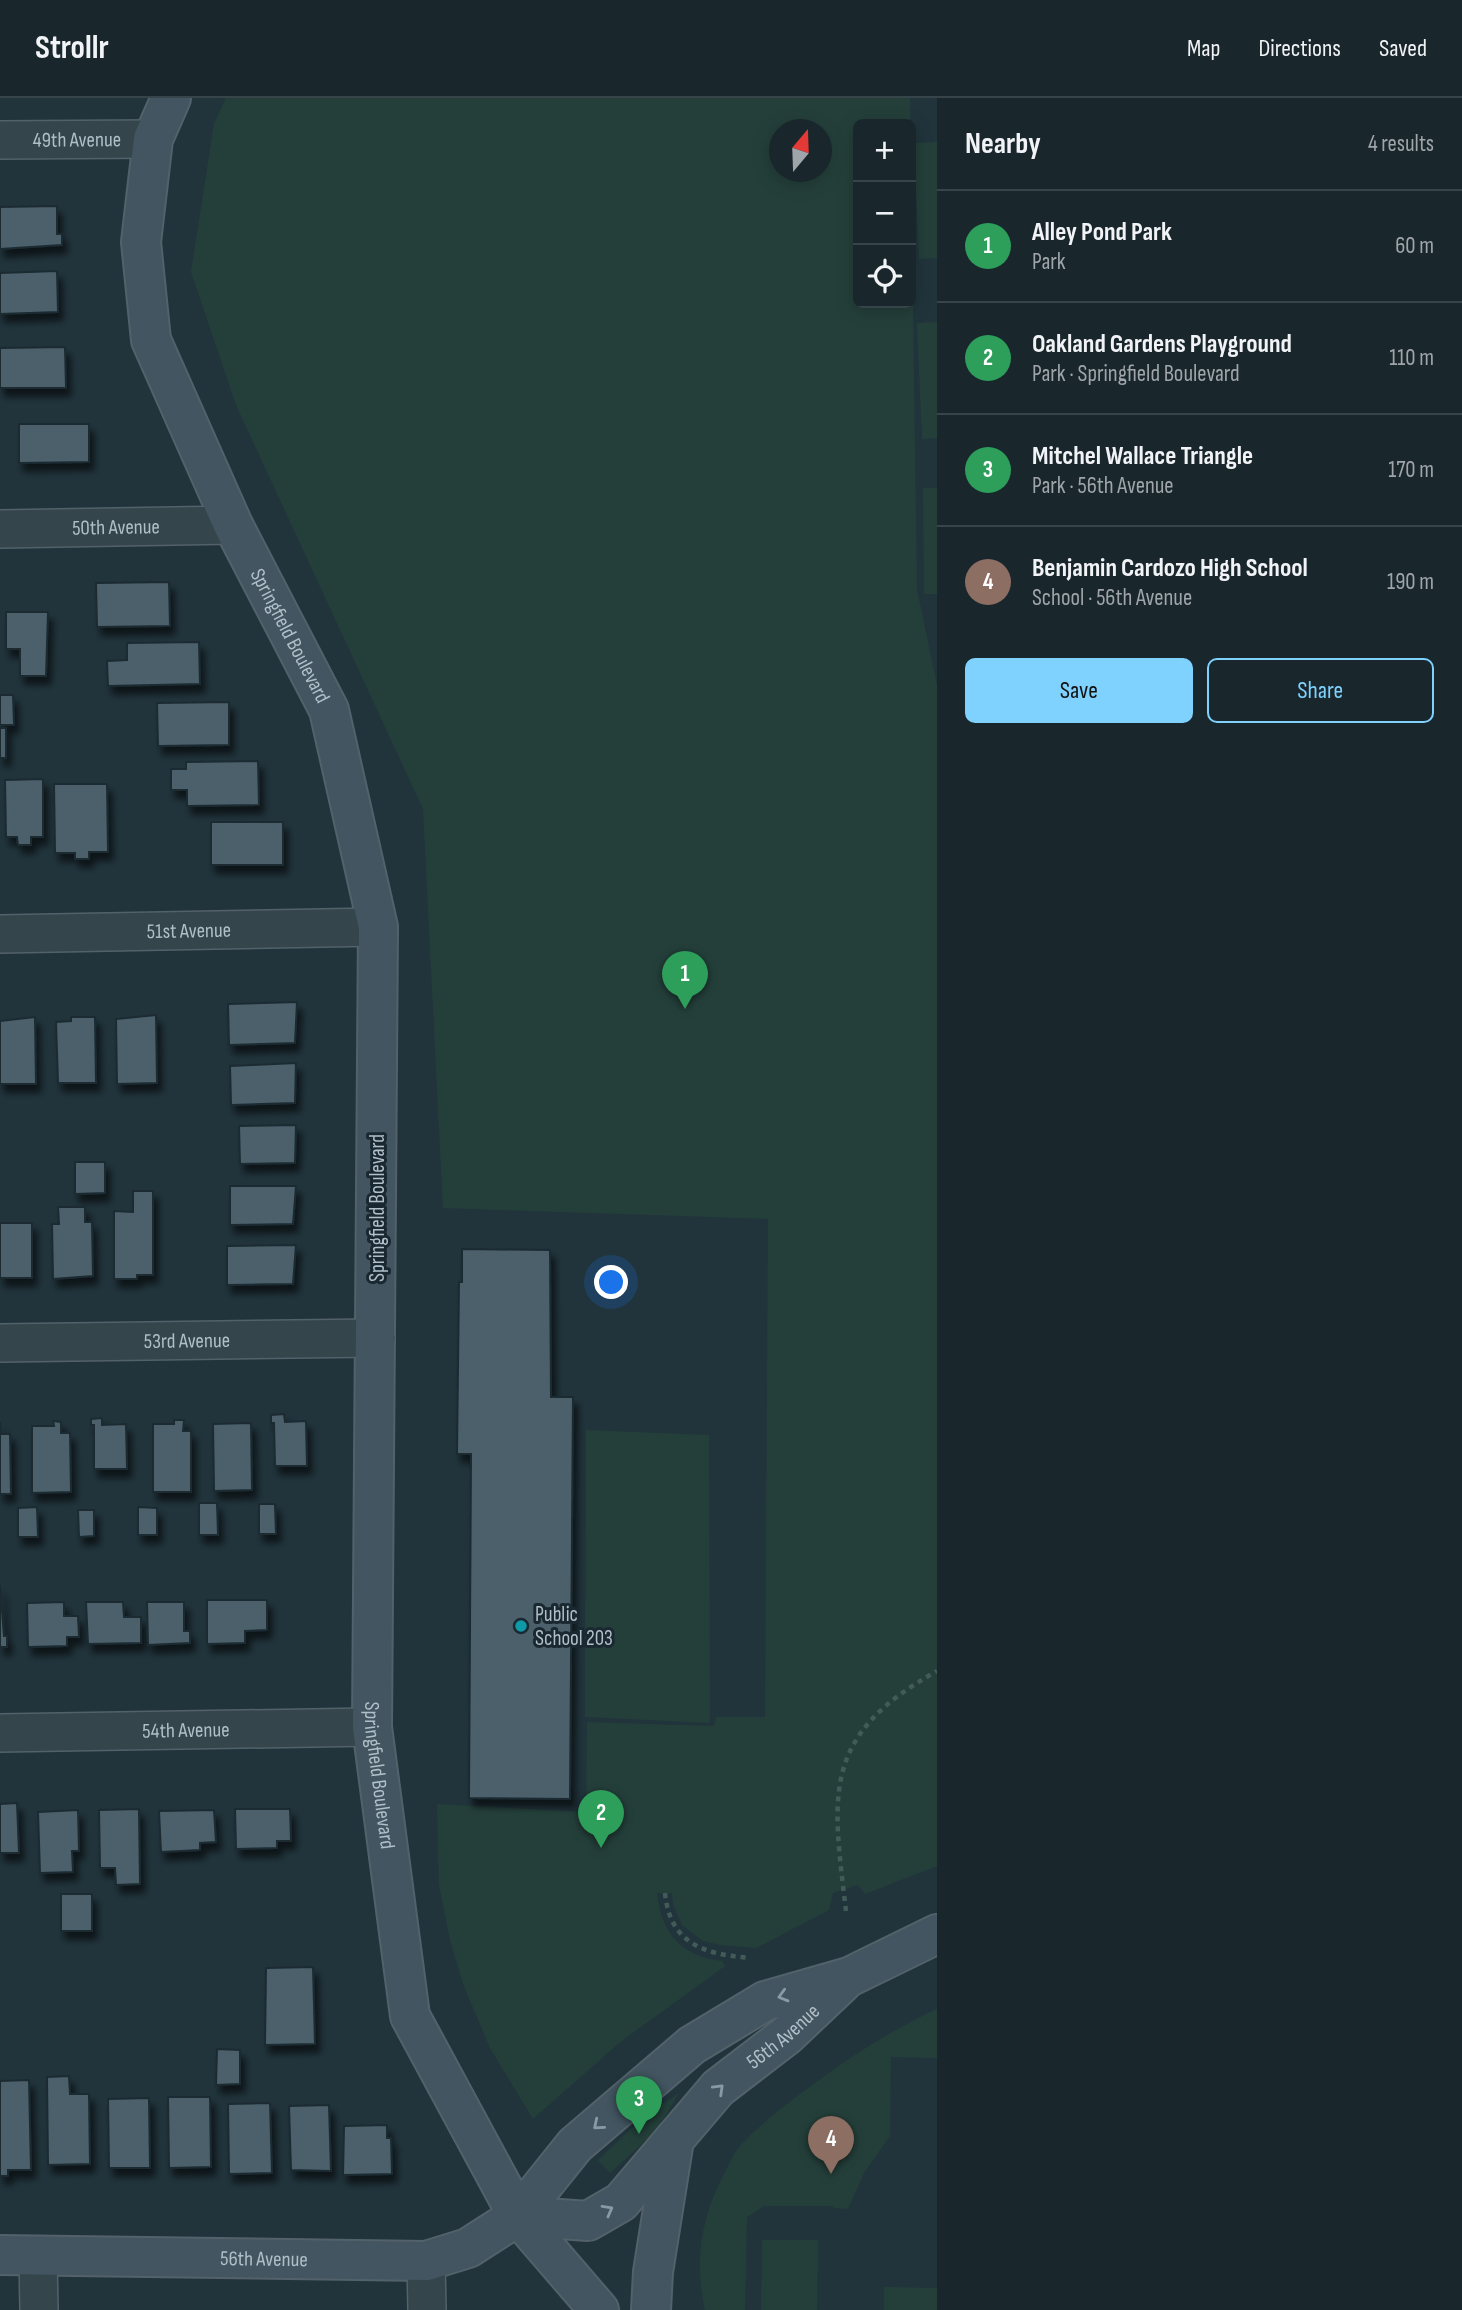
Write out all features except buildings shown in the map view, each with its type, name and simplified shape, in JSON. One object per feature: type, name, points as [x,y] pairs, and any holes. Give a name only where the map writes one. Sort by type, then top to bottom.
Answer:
[{"type":"main road","name":"Springfield Boulevard","points":[[171,98],[153,139],[141,242],[151,340],[233,525],[329,710],[378,927],[372,1727],[410,2017],[518,2216],[599,2310]]},
{"type":"main road","name":"56th Avenue","points":[[0,2255],[426,2261],[468,2248],[518,2216],[575,2145],[692,2045],[765,2001],[849,1977],[937,1934]]},
{"type":"main road","name":"56th Avenue","points":[[518,2216],[588,2221],[621,2202],[718,2088],[788,2035],[849,1977]]},
{"type":"main road","points":[[651,2310],[653,2272],[674,2140]]},
{"type":"street","name":"49th Avenue","points":[[0,140],[153,139]]},
{"type":"street","name":"50th Avenue","points":[[0,529],[233,525]]},
{"type":"street","name":"51st Avenue","points":[[0,934],[378,927]]},
{"type":"street","name":"53rd Avenue","points":[[0,1343],[376,1338]]},
{"type":"street","name":"54th Avenue","points":[[0,1732],[372,1727]]},
{"type":"street","points":[[38,2257],[39,2310]]},
{"type":"street","points":[[426,2261],[427,2310]]},
{"type":"path","points":[[846,1911],[838,1842],[837,1796],[846,1759],[865,1723],[901,1691],[937,1671]]},
{"type":"path","points":[[665,1893],[667,1912],[675,1929],[694,1946],[750,1958]]},
{"type":"green space","points":[[226,98],[910,98],[910,119],[853,119],[853,308],[913,308],[917,589],[937,685],[937,1866],[865,1894],[858,1885],[833,1893],[829,1910],[756,1948],[703,1941],[682,1925],[673,1904],[672,1893],[657,1893],[663,1920],[676,1941],[696,1954],[722,1961],[725,1966],[619,2043],[533,2119],[490,2048],[463,1984],[450,1940],[439,1885],[437,1804],[586,1812],[587,1722],[714,1726],[716,1717],[765,1717],[768,1219],[443,1208],[423,809],[236,405],[191,272],[214,124]]},
{"type":"green space","points":[[937,142],[937,258],[919,259],[916,143]]},
{"type":"green space","points":[[937,322],[937,438],[922,439],[917,323]]},
{"type":"green space","points":[[923,488],[937,488],[937,594],[924,594]]},
{"type":"green space","points":[[586,1430],[709,1435],[710,1723],[585,1717]]},
{"type":"green space","points":[[937,2009],[937,2058],[891,2057],[890,2136],[864,2173],[848,2209],[832,2206],[764,2206],[747,2217],[745,2310],[705,2310],[700,2256],[705,2222],[717,2189],[739,2148],[769,2119],[833,2070],[891,2033]]},
{"type":"green space","points":[[679,2093],[657,2130],[610,2173],[598,2160],[645,2116]]},
{"type":"green space","points":[[762,2240],[818,2240],[817,2310],[761,2310]]},
{"type":"green space","points":[[884,2287],[937,2288],[937,2310],[884,2310]]},
{"type":"place","name":"Alley Pond Park","points":[[685,1009]]},
{"type":"place","name":"Public School 203","points":[[521,1626]]},
{"type":"place","name":"Oakland Gardens Playground","points":[[601,1848]]},
{"type":"place","name":"Mitchel Wallace Triangle","points":[[639,2134]]},
{"type":"place","name":"Benjamin Cardozo High School","points":[[831,2174]]}]
